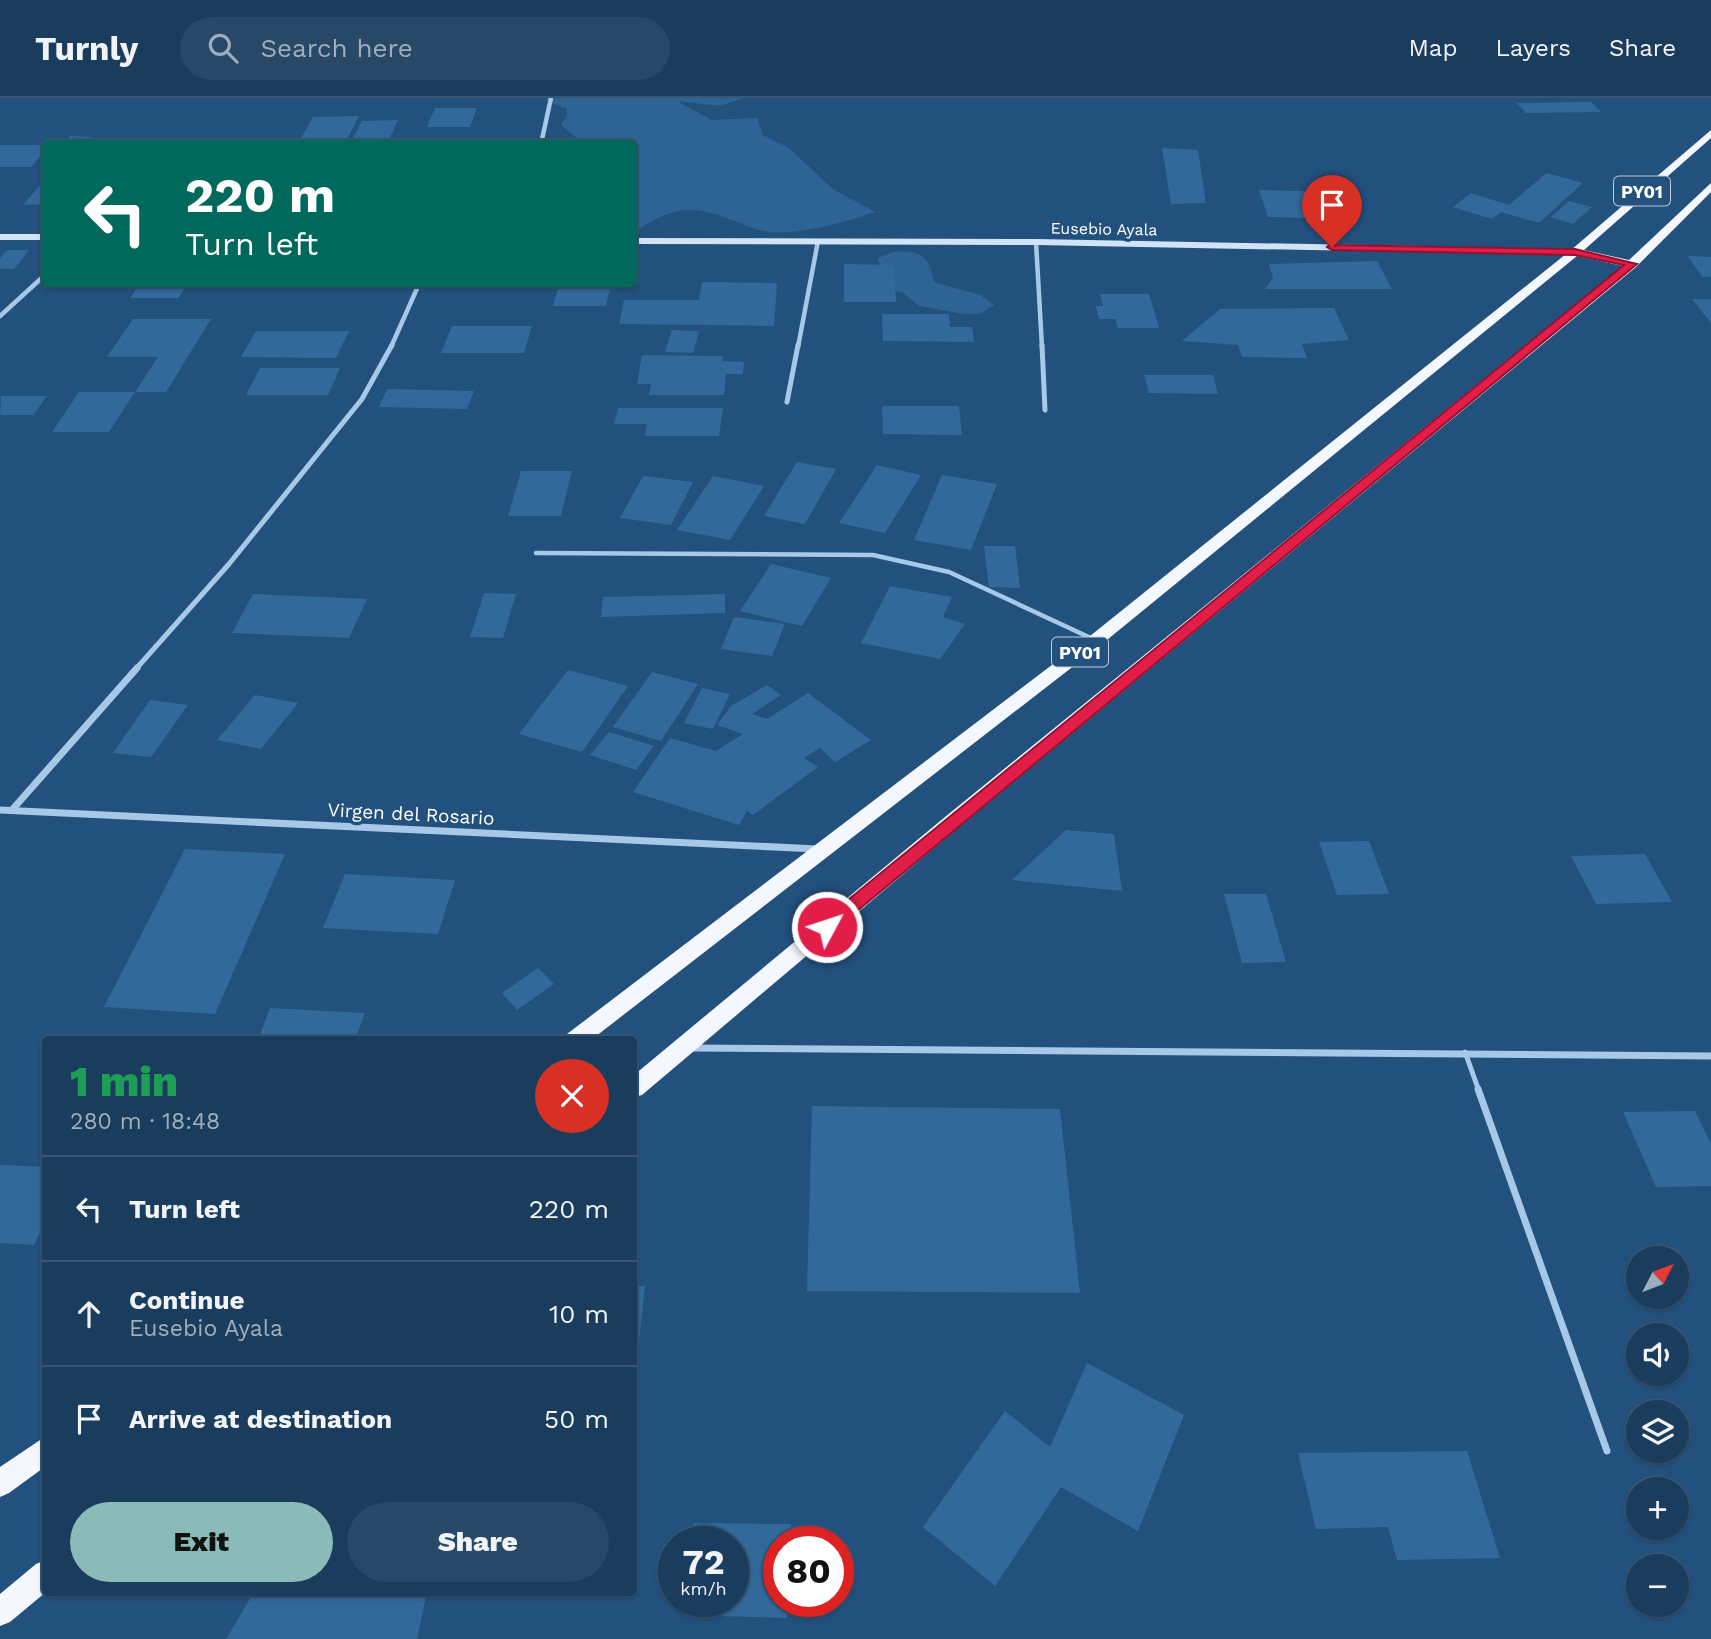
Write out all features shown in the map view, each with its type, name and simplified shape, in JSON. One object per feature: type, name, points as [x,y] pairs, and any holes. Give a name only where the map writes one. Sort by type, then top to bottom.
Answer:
[{"type":"highway","name":"PY01","points":[[580,1036],[1096,640],[1575,252],[1711,133]]},
{"type":"highway","name":"PY01","points":[[637,1086],[963,813],[1632,264],[1711,186]]},
{"type":"highway","points":[[1575,252],[1632,264]]},
{"type":"highway","points":[[0,1484],[42,1452]]},
{"type":"highway","points":[[0,1612],[42,1577]]},
{"type":"main road","points":[[0,237],[42,237]]},
{"type":"main road","name":"Eusebio Ayala","points":[[637,241],[1036,242],[1575,252]]},
{"type":"street","points":[[542,140],[551,98]]},
{"type":"street","points":[[787,402],[818,242]]},
{"type":"street","points":[[1036,242],[1045,410]]},
{"type":"street","points":[[0,316],[42,278]]},
{"type":"street","points":[[12,810],[229,564],[362,399],[390,349],[418,287]]},
{"type":"street","name":"Virgen del Rosario","points":[[0,810],[820,850]]},
{"type":"street","points":[[682,1048],[1711,1056]]},
{"type":"lane","points":[[536,553],[873,555],[949,572],[1096,640]]},
{"type":"lane","points":[[1465,1052],[1607,1451]]},
{"type":"shaded area","points":[[744,98],[720,106],[677,101],[712,120],[757,118],[763,135],[790,149],[834,190],[876,212],[819,228],[773,232],[756,229],[715,214],[690,210],[658,218],[637,230],[637,140],[579,140],[561,125],[567,115],[567,109],[544,100]]},
{"type":"shaded area","points":[[893,252],[917,253],[926,260],[934,282],[980,295],[994,305],[979,314],[919,306],[903,293],[885,286],[878,258]]},
{"type":"building","points":[[1591,102],[1601,112],[1526,113],[1517,103]]},
{"type":"building","points":[[435,108],[477,108],[470,127],[427,127]]},
{"type":"building","points":[[359,116],[347,139],[300,140],[313,117]]},
{"type":"building","points":[[398,120],[389,140],[352,140],[362,121]]},
{"type":"building","points":[[70,136],[92,137],[89,140],[66,140]]},
{"type":"building","points":[[0,145],[42,145],[42,155],[31,167],[0,167]]},
{"type":"building","points":[[1162,148],[1198,150],[1206,203],[1171,204]]},
{"type":"building","points":[[1547,173],[1583,183],[1539,223],[1501,212],[1492,219],[1453,207],[1471,193],[1509,205]]},
{"type":"building","points":[[42,183],[42,204],[23,205]]},
{"type":"building","points":[[1259,190],[1337,192],[1349,219],[1268,217]]},
{"type":"building","points":[[1569,201],[1592,207],[1573,224],[1551,217]]},
{"type":"building","points":[[7,250],[29,250],[14,269],[0,269],[0,258]]},
{"type":"building","points":[[1688,256],[1711,257],[1711,277],[1702,277]]},
{"type":"building","points":[[1377,261],[1392,289],[1265,289],[1273,278],[1269,264]]},
{"type":"building","points":[[844,264],[894,265],[896,302],[844,302]]},
{"type":"building","points":[[702,282],[777,283],[774,326],[619,324],[624,300],[699,300]]},
{"type":"building","points":[[138,287],[186,287],[178,298],[130,298]]},
{"type":"building","points":[[558,287],[610,287],[606,306],[553,306]]},
{"type":"building","points":[[1100,294],[1149,294],[1159,328],[1118,328],[1115,319],[1099,319],[1096,306],[1103,306]]},
{"type":"building","points":[[1692,299],[1711,299],[1711,323]]},
{"type":"building","points":[[1334,308],[1349,340],[1302,344],[1307,358],[1242,357],[1238,345],[1182,341],[1220,309]]},
{"type":"building","points":[[882,314],[949,314],[950,327],[972,327],[974,342],[883,341]]},
{"type":"building","points":[[133,319],[211,319],[166,392],[135,392],[158,357],[107,357]]},
{"type":"building","points":[[452,326],[532,326],[524,353],[441,353]]},
{"type":"building","points":[[672,330],[699,331],[693,353],[665,352]]},
{"type":"building","points":[[256,331],[349,331],[336,358],[241,357]]},
{"type":"building","points":[[642,355],[723,356],[722,361],[744,362],[743,374],[726,374],[724,395],[649,395],[651,384],[637,384]]},
{"type":"building","points":[[260,368],[340,368],[328,395],[246,395]]},
{"type":"building","points":[[1144,375],[1213,375],[1218,394],[1149,393]]},
{"type":"building","points":[[387,389],[474,391],[467,409],[379,407]]},
{"type":"building","points":[[79,392],[135,392],[109,432],[52,432]]},
{"type":"building","points":[[1,396],[47,396],[33,415],[0,415]]},
{"type":"building","points":[[882,406],[959,406],[962,435],[883,434]]},
{"type":"building","points":[[618,408],[723,408],[719,436],[645,436],[647,424],[614,424]]},
{"type":"building","points":[[797,462],[836,469],[805,524],[764,516]]},
{"type":"building","points":[[877,465],[921,475],[885,533],[839,523]]},
{"type":"building","points":[[521,471],[572,471],[561,516],[508,516]]},
{"type":"building","points":[[942,475],[997,484],[971,550],[914,540]]},
{"type":"building","points":[[643,476],[693,482],[671,525],[620,518]]},
{"type":"building","points":[[713,476],[764,486],[730,540],[677,530]]},
{"type":"building","points":[[984,546],[1015,546],[1020,588],[989,587]]},
{"type":"building","points":[[771,564],[831,578],[802,626],[740,611]]},
{"type":"building","points":[[890,586],[952,597],[943,617],[965,624],[940,659],[861,643]]},
{"type":"building","points":[[484,593],[516,594],[503,638],[470,637]]},
{"type":"building","points":[[253,594],[367,599],[349,638],[232,633]]},
{"type":"building","points":[[725,594],[725,613],[601,617],[603,597]]},
{"type":"building","points":[[734,617],[785,624],[772,656],[721,649]]},
{"type":"building","points":[[568,670],[628,686],[582,752],[519,734]]},
{"type":"building","points":[[652,672],[698,684],[661,741],[613,727]]},
{"type":"building","points":[[767,685],[781,695],[752,714],[767,719],[808,693],[871,740],[835,762],[820,748],[804,758],[818,767],[753,815],[747,811],[739,825],[633,792],[670,738],[716,751],[743,734],[717,725],[731,706]]},
{"type":"building","points":[[702,688],[730,694],[713,729],[684,723]]},
{"type":"building","points":[[255,695],[298,703],[261,749],[217,740]]},
{"type":"building","points":[[150,700],[188,705],[151,757],[113,753]]},
{"type":"building","points":[[609,732],[654,746],[636,770],[590,755]]},
{"type":"building","points":[[1066,830],[1114,834],[1122,891],[1012,880]]},
{"type":"building","points":[[1369,841],[1389,894],[1337,895],[1319,842]]},
{"type":"building","points":[[185,849],[285,854],[215,1014],[104,1007]]},
{"type":"building","points":[[1645,854],[1672,902],[1596,904],[1571,856]]},
{"type":"building","points":[[345,874],[455,880],[438,934],[323,928]]},
{"type":"building","points":[[1224,894],[1266,894],[1286,962],[1242,963]]},
{"type":"building","points":[[538,968],[554,984],[517,1010],[502,993]]},
{"type":"building","points":[[270,1008],[365,1013],[356,1036],[232,1036],[260,1035]]},
{"type":"building","points":[[812,1106],[1060,1109],[1080,1293],[807,1291]]},
{"type":"building","points":[[1695,1111],[1711,1144],[1711,1186],[1656,1187],[1623,1112]]},
{"type":"building","points":[[0,1165],[42,1167],[42,1228],[34,1245],[0,1243]]},
{"type":"building","points":[[637,1286],[645,1286],[637,1360]]},
{"type":"building","points":[[1087,1363],[1184,1415],[1138,1531],[1061,1487],[995,1586],[923,1527],[1005,1411],[1050,1447]]},
{"type":"building","points":[[1467,1451],[1500,1558],[1397,1560],[1388,1527],[1316,1529],[1298,1453]]},
{"type":"building","points":[[694,1523],[791,1524],[763,1526],[763,1617],[787,1618],[749,1617],[749,1526],[694,1526]]},
{"type":"building","points":[[252,1596],[426,1596],[417,1639],[226,1639]]},
{"type":"route","points":[[827,927],[1632,264],[1575,252],[1332,247]]}]
